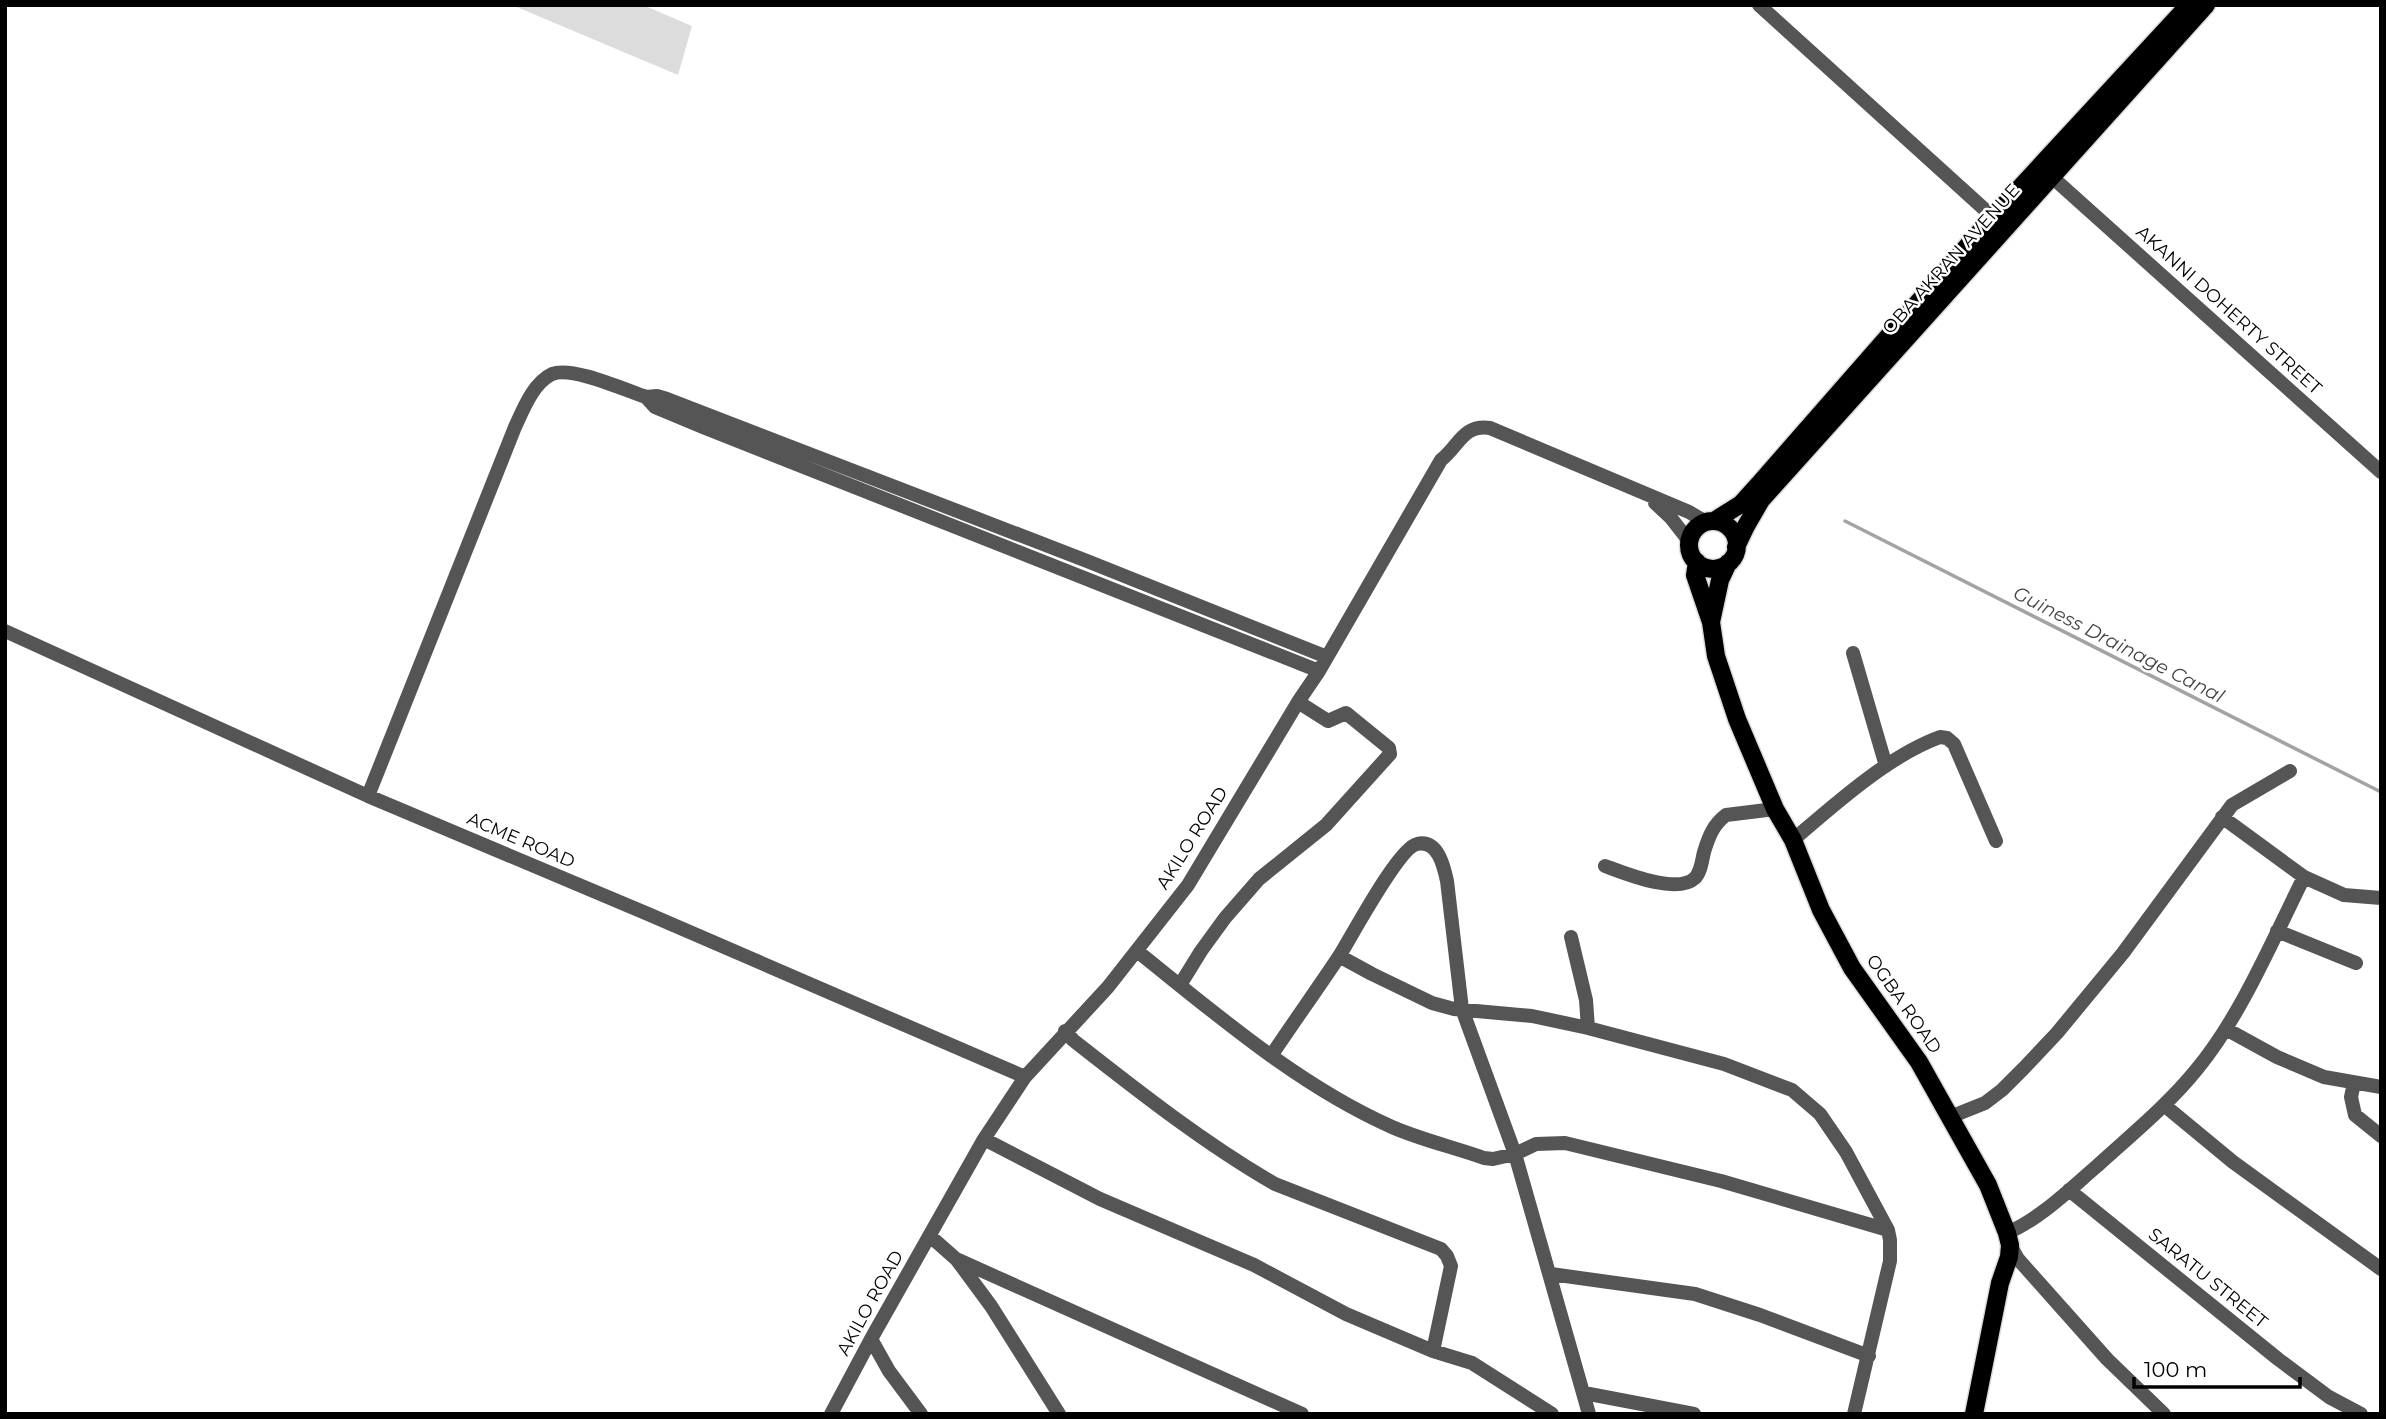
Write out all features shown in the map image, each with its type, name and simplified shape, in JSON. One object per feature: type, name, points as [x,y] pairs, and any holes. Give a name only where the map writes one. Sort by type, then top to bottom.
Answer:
[{"type":"main road","name":"OBA AKRAN AVENUE","points":[[1710,522],[1741,504],[1770,473],[1993,217],[2189,5]]},
{"type":"main road","name":"OBA AKRAN AVENUE","points":[[1732,555],[1761,500],[2206,5]]},
{"type":"main road","points":[[1710,522],[1723,524],[1731,530],[1735,538],[1732,555],[1716,568],[1709,568],[1697,562],[1690,553],[1689,541],[1695,529],[1710,522]]},
{"type":"main road","name":"OGBA ROAD","points":[[1711,622],[1720,580],[1732,555]]},
{"type":"main road","name":"OGBA ROAD","points":[[1697,562],[1695,575],[1711,622],[1716,656],[1737,719],[1775,809],[1793,840],[1821,910],[1852,968],[1919,1062],[1951,1116],[1988,1185],[2008,1239]]},
{"type":"main road","points":[[1974,1414],[2008,1239]]},
{"type":"street","points":[[1759,5],[1993,217]]},
{"type":"street","name":"AKANNI DOHERTY STREET","points":[[2052,177],[2381,472]]},
{"type":"street","points":[[368,796],[515,427],[527,402],[542,382],[553,374],[568,372],[646,397],[657,396],[705,421],[1320,671]]},
{"type":"street","name":"AKILO ROAD","points":[[831,1414],[870,1339],[984,1139],[1025,1077],[1108,987],[1188,885],[1298,702],[1320,671],[1441,460],[1473,428],[1490,428],[1710,522]]},
{"type":"street","points":[[838,473],[1087,561],[1326,657]]},
{"type":"street","name":"AKILO ROAD","points":[[1643,494],[1671,518],[1689,541]]},
{"type":"street","name":"ACME ROAD","points":[[5,631],[368,796],[1025,1077]]},
{"type":"street","points":[[1853,653],[1886,766]]},
{"type":"street","points":[[1180,985],[1225,918],[1259,879],[1326,825],[1390,754],[1389,748],[1351,716],[1342,714],[1328,721],[1298,702]]},
{"type":"street","points":[[1793,840],[1886,766],[1940,737],[1947,738],[1954,744],[1996,841]]},
{"type":"street","points":[[1951,1116],[1985,1103],[2002,1090],[2057,1033],[2123,953],[2232,805],[2290,771]]},
{"type":"street","points":[[1605,866],[1637,878],[1673,885],[1690,882],[1698,873],[1709,836],[1720,820],[1727,815],[1775,809]]},
{"type":"street","points":[[2222,817],[2304,877],[2344,895],[2381,898]]},
{"type":"street","points":[[1271,1056],[1399,861],[1411,846],[1427,844],[1443,860],[1462,1009],[1515,1154],[1589,1414]]},
{"type":"street","points":[[2164,1414],[2108,1359],[2018,1259],[2008,1239],[2069,1190],[2164,1105],[2197,1069],[2226,1029],[2304,877]]},
{"type":"street","points":[[2277,931],[2356,963]]},
{"type":"street","points":[[1571,937],[1586,1000],[1588,1028]]},
{"type":"street","points":[[1137,951],[1271,1056],[1391,1126],[1493,1159],[1515,1154],[1536,1144],[1565,1143],[1721,1181],[1888,1230]]},
{"type":"street","points":[[1339,956],[1432,1003],[1462,1009],[1507,1012],[1588,1028],[1724,1064],[1802,1097],[1820,1114],[1846,1152],[1888,1230],[1890,1240],[1890,1261],[1854,1414]]},
{"type":"street","points":[[2226,1029],[2277,1057],[2324,1077],[2381,1087]]},
{"type":"street","points":[[1065,1031],[1142,1094],[1250,1170],[1275,1184],[1441,1249],[1451,1266],[1433,1351]]},
{"type":"street","points":[[2354,1083],[2351,1097],[2355,1115],[2381,1136]]},
{"type":"street","points":[[2164,1105],[2233,1162],[2381,1269]]},
{"type":"street","points":[[984,1139],[1100,1199],[1254,1265],[1346,1314],[1433,1351],[1472,1363],[1552,1414]]},
{"type":"street","name":"SARATU STREET","points":[[2069,1190],[2278,1359],[2329,1396],[2361,1414]]},
{"type":"street","points":[[930,1236],[956,1259],[991,1306],[1059,1414]]},
{"type":"street","points":[[956,1259],[1302,1414]]},
{"type":"street","points":[[1550,1274],[1695,1294],[1869,1356]]},
{"type":"street","points":[[870,1339],[889,1371],[921,1414]]},
{"type":"street","points":[[1584,1393],[1694,1414]]},
{"type":"shaded area","points":[[512,5],[643,5],[692,26],[678,75]]},
{"type":"waterway","name":"Guiness Drainage Canal","points":[[1845,521],[2381,792]]}]
